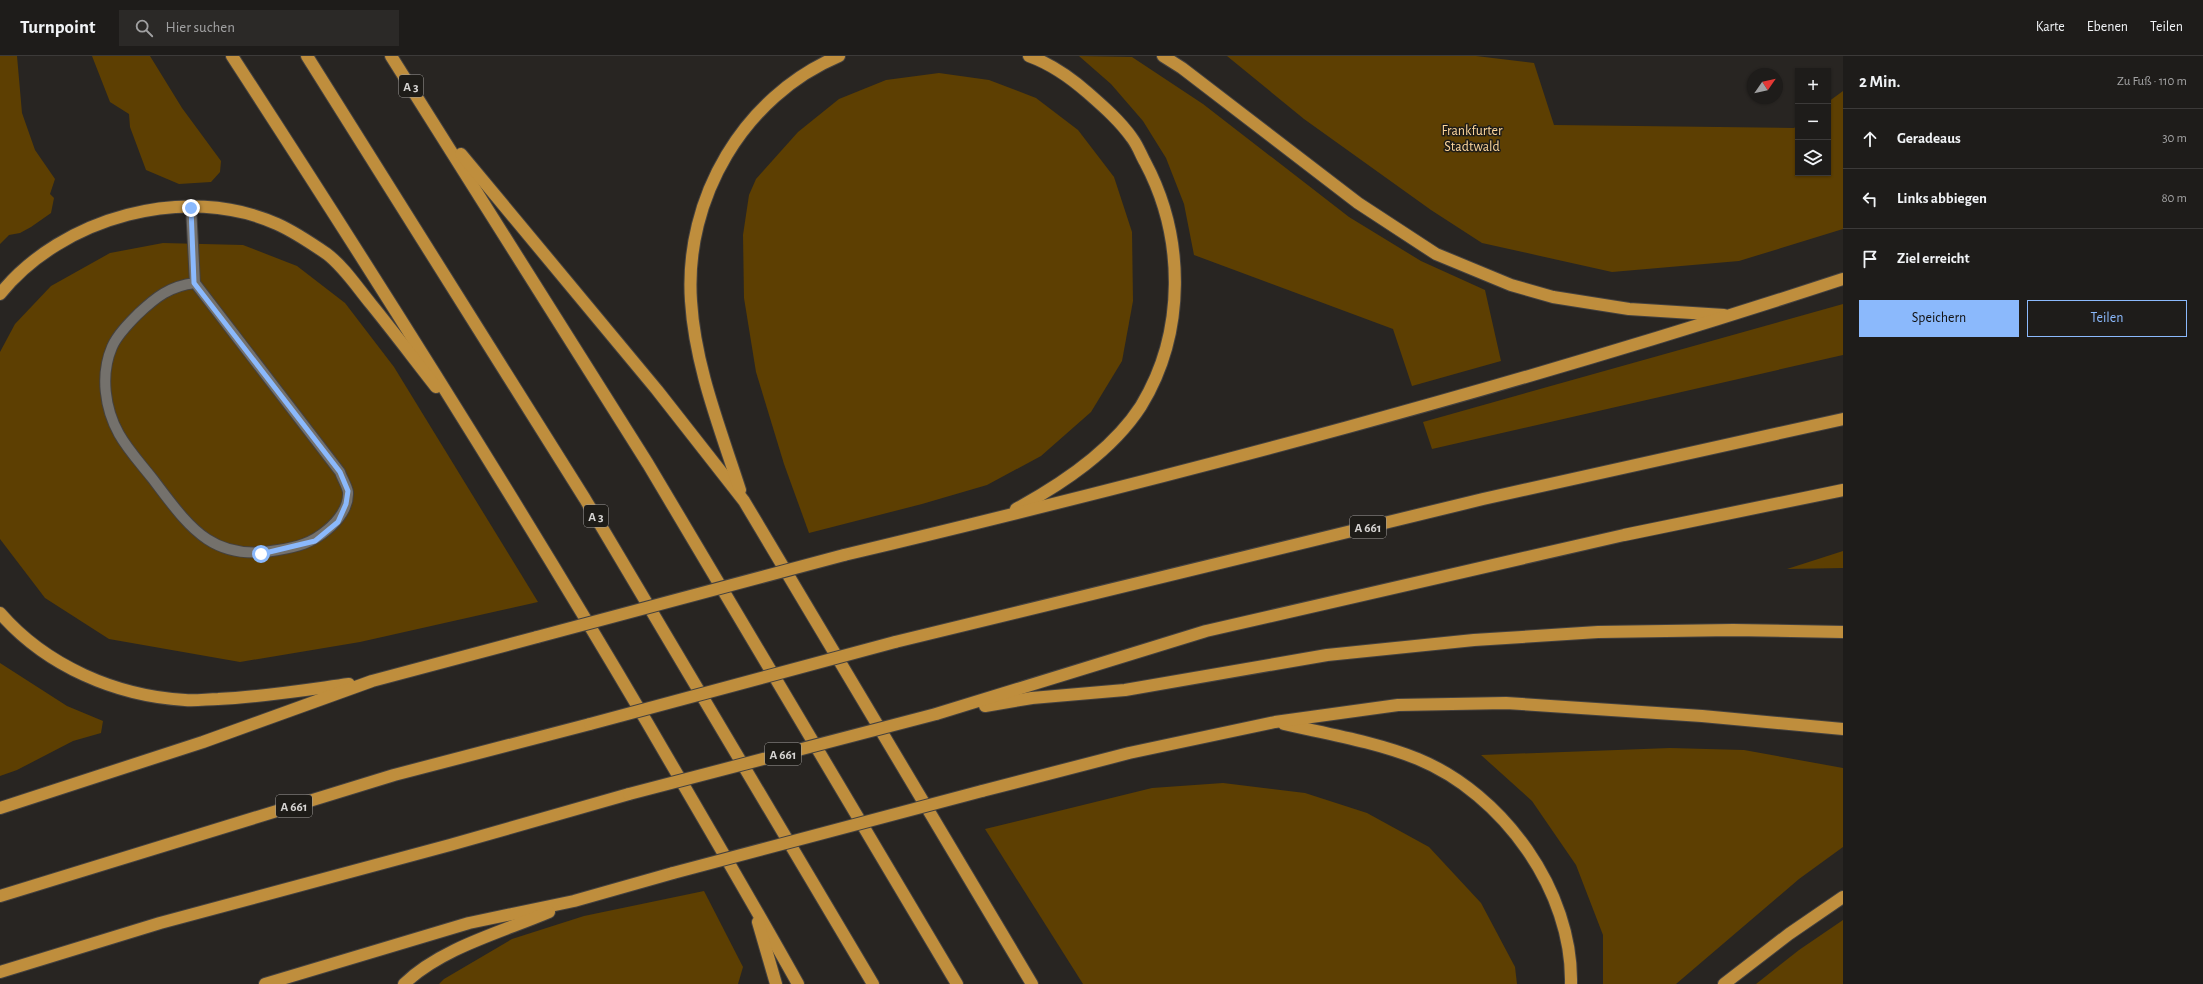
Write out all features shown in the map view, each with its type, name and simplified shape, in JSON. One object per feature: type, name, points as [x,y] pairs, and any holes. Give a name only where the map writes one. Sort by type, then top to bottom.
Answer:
[{"type":"highway","points":[[232,56],[381,286],[568,588],[753,902],[798,984]]},
{"type":"highway","name":"A 3","points":[[307,56],[585,498],[873,984]]},
{"type":"highway","name":"A 3","points":[[391,56],[648,464],[957,984]]},
{"type":"highway","points":[[744,501],[702,368],[691,301],[691,269],[696,234],[703,203],[716,172],[738,136],[777,94],[801,76],[839,56]]},
{"type":"highway","points":[[999,518],[1032,500],[1075,472],[1099,453],[1124,428],[1141,406],[1156,375],[1165,348],[1174,307],[1176,281],[1166,211],[1153,177],[1133,139],[1108,109],[1075,82],[1030,56]]},
{"type":"highway","points":[[1163,56],[1182,68],[1358,203],[1436,254],[1511,285],[1553,297],[1629,309],[1731,316]]},
{"type":"highway","points":[[430,116],[672,408],[744,501],[1032,984]]},
{"type":"highway","points":[[0,294],[25,268],[47,252],[94,224],[156,209],[191,208],[224,210],[277,224],[328,255],[351,279],[472,432]]},
{"type":"highway","points":[[0,808],[203,742],[372,681],[844,555],[999,518],[1324,434],[1731,316],[1843,279]]},
{"type":"highway","name":"A 661","points":[[0,896],[394,775],[895,642],[1475,501],[1843,419]]},
{"type":"highway","name":"A 661","points":[[0,972],[160,923],[443,847],[629,794],[936,714],[1206,631],[1624,535],[1843,490]]},
{"type":"highway","points":[[0,613],[35,646],[65,666],[100,682],[148,695],[186,701],[246,697],[372,681]]},
{"type":"highway","points":[[936,714],[1032,698],[1125,690],[1326,655],[1474,640],[1598,632],[1733,630],[1843,632]]},
{"type":"highway","points":[[265,984],[469,923],[574,901],[673,873],[1129,753],[1275,722],[1398,705],[1506,703],[1702,716],[1843,729]]},
{"type":"highway","points":[[1275,722],[1387,748],[1418,759],[1447,774],[1476,795],[1519,839],[1537,863],[1560,912],[1571,966],[1571,984]]},
{"type":"highway","points":[[1724,984],[1789,934],[1843,897]]},
{"type":"highway","points":[[404,984],[414,974],[481,939],[574,901]]},
{"type":"highway","points":[[753,902],[776,984]]},
{"type":"lane","points":[[191,208],[194,283],[340,472],[348,491],[346,504],[338,522],[315,541],[261,554],[236,552],[211,544],[184,520],[120,435],[109,413],[105,391],[106,371],[112,346],[126,326],[159,295],[178,285],[194,283]]},
{"type":"green space","points":[[0,56],[17,56],[22,113],[35,150],[55,179],[50,194],[54,198],[51,213],[20,233],[9,235],[0,244]]},
{"type":"green space","points":[[92,56],[150,56],[182,108],[221,161],[220,172],[211,182],[179,184],[146,170],[130,127],[129,114],[110,102]]},
{"type":"green space","points":[[1079,56],[1132,57],[1203,104],[1349,217],[1421,261],[1485,290],[1501,361],[1412,386],[1393,329],[1194,255],[1184,204],[1166,158],[1143,121],[1111,84]]},
{"type":"green space","name":"Frankfurter Stadtwald","points":[[1227,56],[1476,56],[1534,63],[1554,125],[1795,127],[1795,176],[1831,176],[1831,100],[1843,91],[1843,229],[1739,261],[1612,272],[1482,243],[1431,210],[1304,119]]},
{"type":"green space","points":[[939,73],[989,80],[1036,98],[1078,130],[1114,177],[1132,232],[1133,301],[1122,361],[1091,412],[1041,456],[987,485],[922,504],[809,533],[784,464],[756,372],[744,298],[743,235],[749,195],[756,179],[798,132],[839,99],[886,80]]},
{"type":"green space","points":[[163,243],[243,245],[297,266],[345,303],[394,367],[538,602],[360,642],[240,662],[109,639],[45,598],[0,539],[0,352],[15,324],[51,286],[110,253]]},
{"type":"green space","points":[[1843,304],[1843,355],[1432,449],[1423,422]]},
{"type":"green space","points":[[1843,551],[1843,568],[1787,569]]},
{"type":"green space","points":[[0,663],[67,706],[103,721],[101,733],[73,741],[17,770],[0,776]]},
{"type":"green space","points":[[1670,748],[1744,750],[1843,768],[1843,847],[1799,879],[1676,984],[1603,984],[1603,935],[1576,865],[1532,801],[1481,755]]},
{"type":"green space","points":[[1223,783],[1305,793],[1367,813],[1429,847],[1481,903],[1515,967],[1517,984],[1083,984],[985,829],[1152,788]]},
{"type":"green space","points":[[704,891],[743,967],[738,984],[439,984],[444,979],[512,939],[584,916]]},
{"type":"green space","points":[[1843,920],[1843,984],[1756,984],[1799,950]]},
{"type":"route","points":[[191,208],[194,283],[340,472],[348,491],[346,504],[338,522],[315,541],[261,554]]}]
